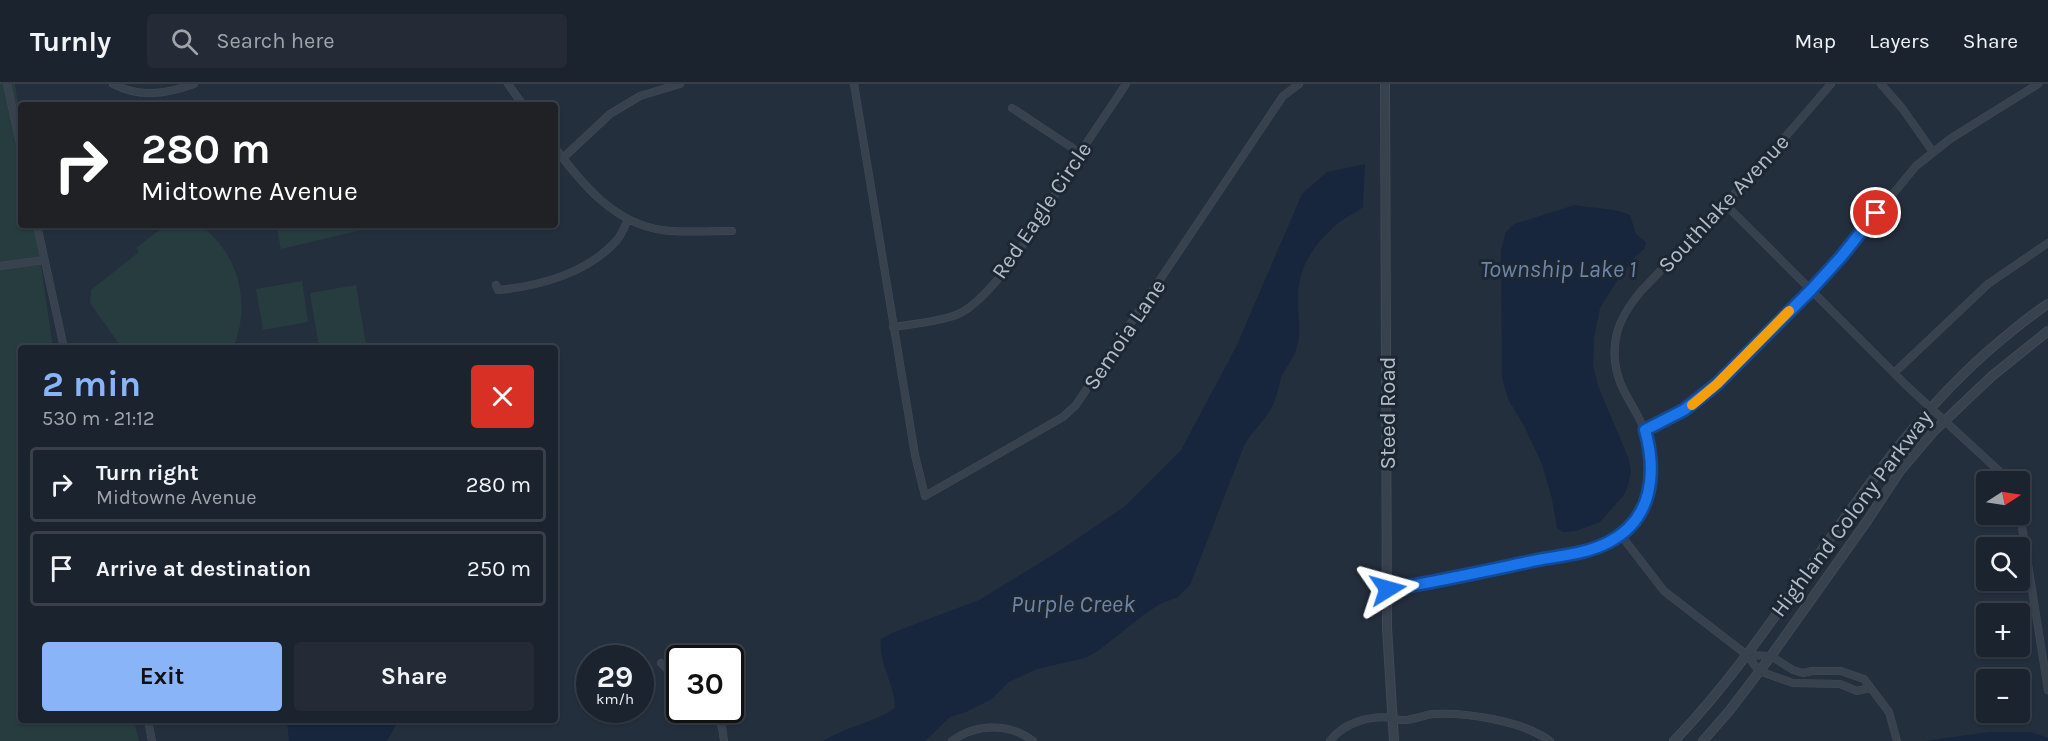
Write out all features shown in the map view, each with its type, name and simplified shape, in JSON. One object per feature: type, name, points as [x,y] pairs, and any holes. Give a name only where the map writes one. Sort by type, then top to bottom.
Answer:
[{"type":"street","points":[[7,84],[18,134]]},
{"type":"street","points":[[113,84],[125,90],[146,94],[172,91],[194,84]]},
{"type":"street","points":[[508,84],[521,102]]},
{"type":"street","points":[[563,158],[610,114],[640,96],[680,84]]},
{"type":"street","points":[[854,84],[893,327]]},
{"type":"street","name":"Red Eagle Circle","points":[[893,327],[918,324],[957,314],[976,301],[1000,275],[1027,238],[1126,84]]},
{"type":"street","name":"Semoia Lane","points":[[893,327],[915,455],[925,496],[1063,417],[1076,405],[1283,96],[1299,84]]},
{"type":"street","name":"Steed Road","points":[[1385,84],[1388,589],[1391,718],[1394,741]]},
{"type":"street","name":"Southlake Avenue","points":[[1388,589],[1582,551],[1610,542],[1637,516],[1651,485],[1651,455],[1645,430],[1629,403],[1617,372],[1615,360],[1617,331],[1628,306],[1755,172],[1831,84]]},
{"type":"street","points":[[1881,84],[1902,108],[1934,152]]},
{"type":"street","points":[[1645,430],[1684,410],[1705,395],[1811,290],[1916,166],[1950,139],[2038,84]]},
{"type":"street","points":[[1012,108],[1080,153]]},
{"type":"street","points":[[558,152],[576,176],[609,208],[628,219],[661,230],[732,231]]},
{"type":"street","points":[[1725,204],[1894,373],[1999,471]]},
{"type":"street","points":[[496,285],[498,290],[507,289],[545,281],[580,269],[618,239],[628,219]]},
{"type":"street","points":[[38,228],[63,345]]},
{"type":"street","points":[[1894,373],[1988,284],[2048,243]]},
{"type":"street","points":[[0,266],[44,260]]},
{"type":"street","name":"Highland Colony Parkway","points":[[1674,741],[1698,716],[1747,655],[1884,464],[1932,407],[1972,364],[2048,304]]},
{"type":"street","name":"Highland Colony Parkway","points":[[1703,741],[1771,656],[1900,471],[1935,431],[1992,376],[2048,331]]},
{"type":"street","points":[[2033,342],[2048,337]]},
{"type":"street","points":[[2022,525],[2048,690]]},
{"type":"street","points":[[1620,534],[1664,591],[1747,655],[1759,671],[1792,683],[1840,684],[1857,691],[1869,688]]},
{"type":"street","points":[[1747,655],[1771,656],[1793,670],[1803,672],[1828,670],[1849,673],[1864,679],[1889,712],[1897,741]]},
{"type":"street","points":[[662,663],[666,667]]},
{"type":"street","points":[[1330,741],[1335,733],[1350,724],[1365,720],[1391,718],[1402,720],[1432,714],[1455,714],[1513,724],[1550,741]]},
{"type":"street","points":[[149,723],[152,741]]},
{"type":"street","points":[[720,723],[724,741]]},
{"type":"street","points":[[952,741],[979,729],[1005,727],[1033,741]]},
{"type":"green space","points":[[0,84],[15,84],[18,104],[18,228],[35,228],[53,345],[18,345],[18,723],[135,723],[139,741],[0,741]]},
{"type":"green space","points":[[162,228],[204,228],[207,230],[227,254],[238,280],[241,294],[241,321],[234,345],[120,345],[90,303],[91,290],[139,252],[136,248]]},
{"type":"green space","points":[[277,228],[370,228],[281,249]]},
{"type":"green space","points":[[302,281],[308,322],[263,330],[256,289]]},
{"type":"green space","points":[[356,285],[366,344],[319,345],[310,293]]},
{"type":"water","name":"Purple Creek","points":[[1365,164],[1363,207],[1327,233],[1308,258],[1299,288],[1299,331],[1296,350],[1281,378],[1271,409],[1244,446],[1190,585],[1178,597],[1146,613],[1098,651],[1085,658],[1037,669],[1009,682],[992,699],[950,717],[925,741],[823,741],[878,718],[895,708],[882,657],[881,639],[979,600],[1056,553],[1124,507],[1181,450],[1236,347],[1302,194],[1327,172]]},
{"type":"water","name":"Township Lake 1","points":[[1575,205],[1610,209],[1630,215],[1636,234],[1646,242],[1645,248],[1620,276],[1600,308],[1594,338],[1593,366],[1598,386],[1628,457],[1631,471],[1628,486],[1624,495],[1600,522],[1576,531],[1563,532],[1557,528],[1542,464],[1508,399],[1502,377],[1501,250],[1506,232],[1514,224]]},
{"type":"water","points":[[287,723],[397,723],[387,741],[289,741]]},
{"type":"water","points":[[1989,732],[2031,732],[2048,738],[2048,741],[1925,741]]},
{"type":"slow traffic","points":[[1692,405],[1717,384],[1789,311]]},
{"type":"route","points":[[1388,589],[1582,551],[1610,542],[1637,516],[1651,485],[1651,455],[1645,430],[1684,410],[1717,384],[1811,290],[1876,213]]}]
